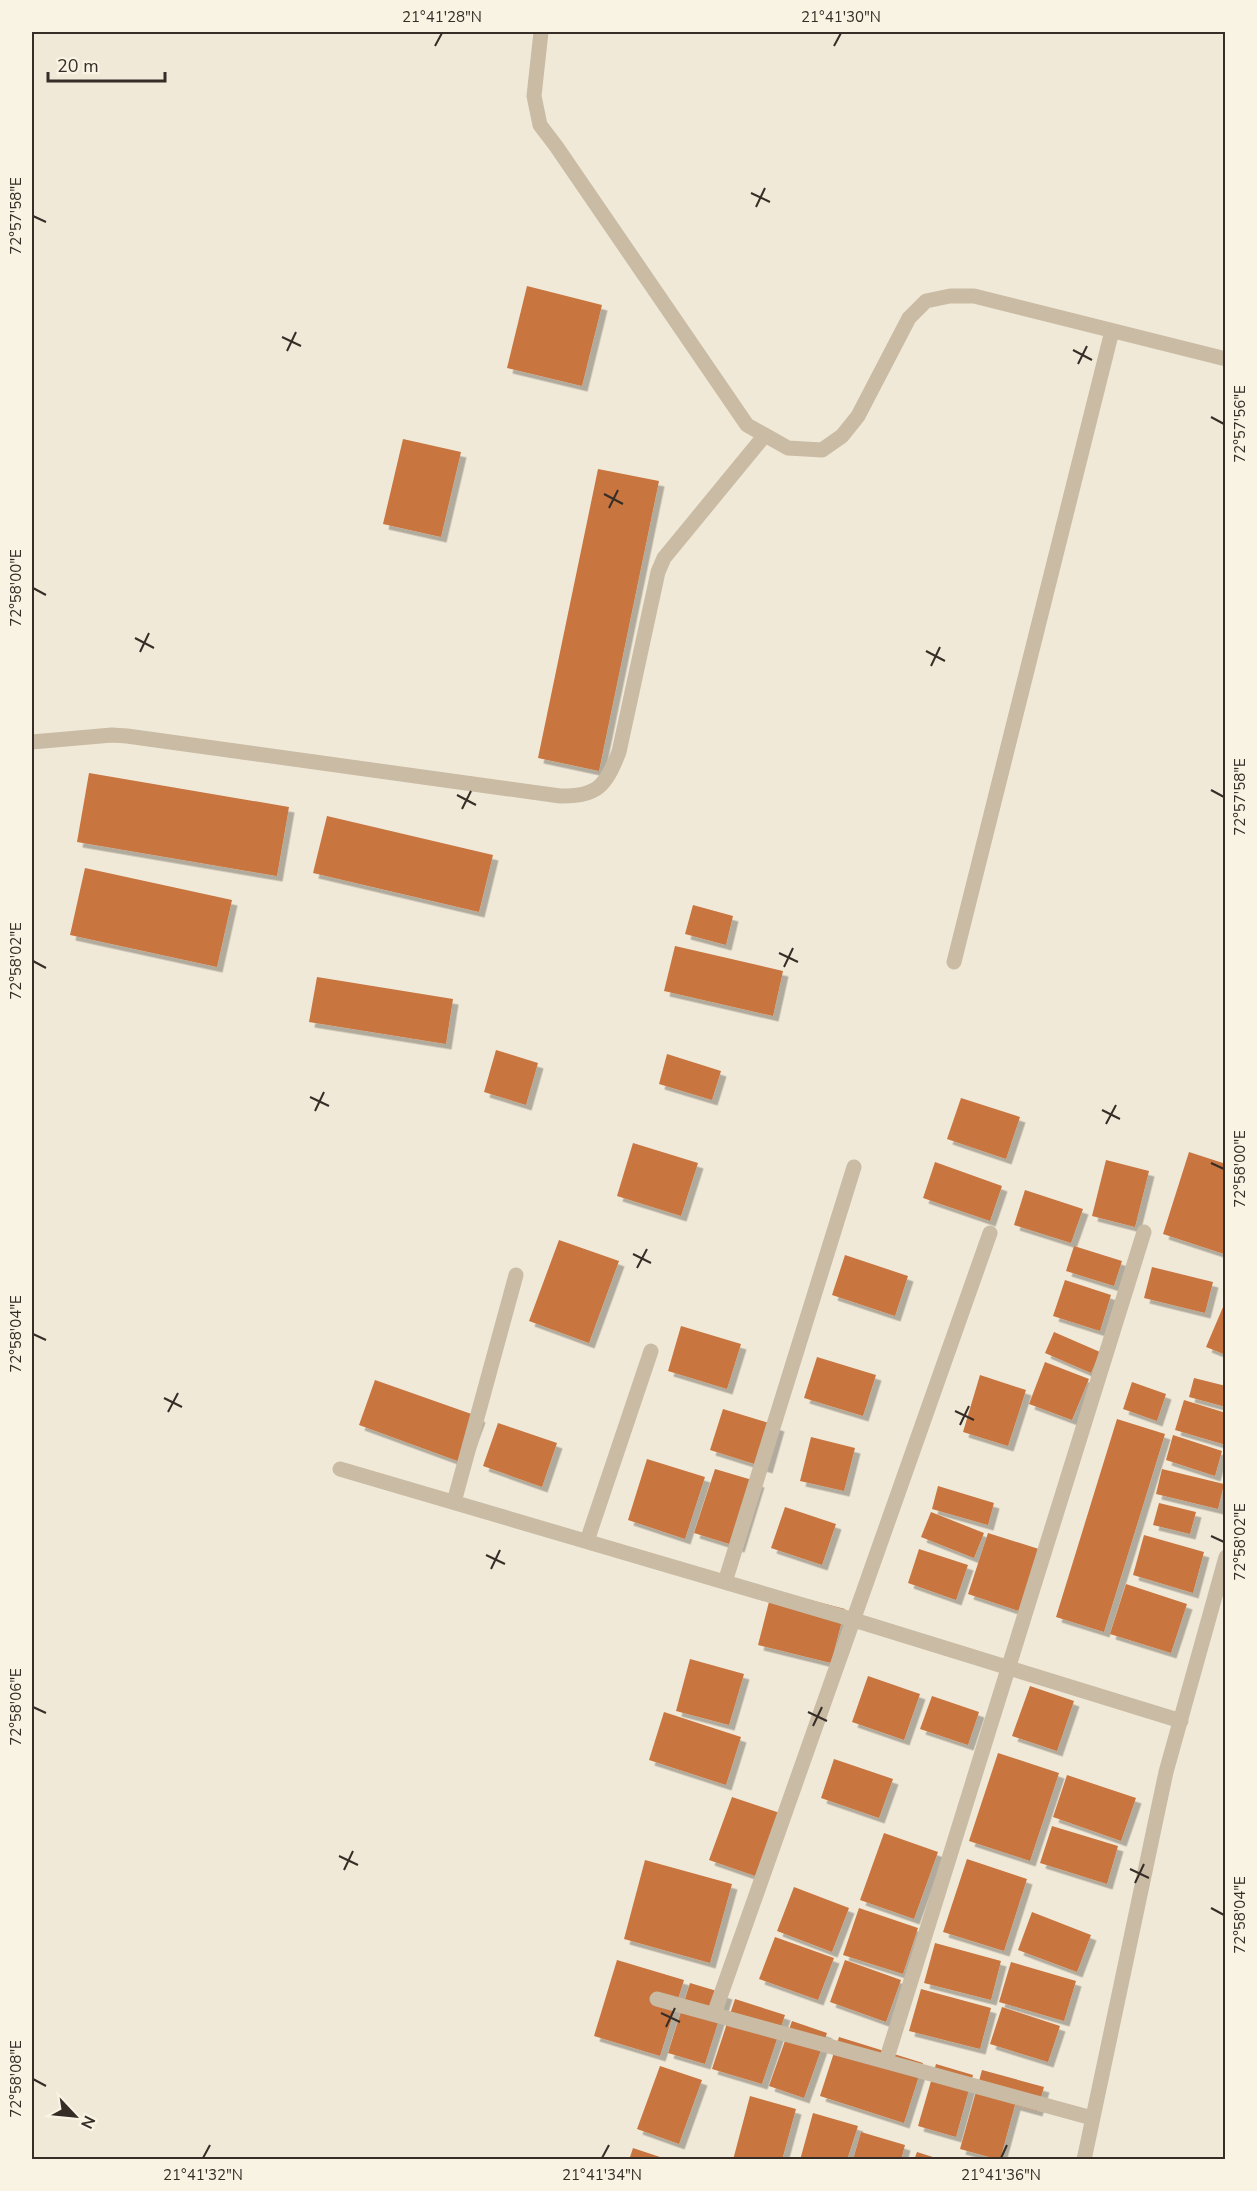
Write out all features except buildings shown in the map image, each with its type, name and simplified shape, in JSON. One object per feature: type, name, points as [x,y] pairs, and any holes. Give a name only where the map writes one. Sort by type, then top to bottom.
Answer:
[{"type":"street","points":[[540,32],[534,96],[540,125],[747,425],[788,448],[822,450],[842,436],[858,416],[909,318],[926,301],[950,296],[974,296],[1226,359]]},
{"type":"street","points":[[954,962],[1112,331]]},
{"type":"street","points":[[32,741],[127,736],[560,796],[579,796],[596,791],[609,776],[619,752],[658,572],[664,558],[765,435]]},
{"type":"street","points":[[725,1582],[854,1167]]},
{"type":"street","points":[[886,2061],[1144,1232]]},
{"type":"street","points":[[714,2014],[990,1233]]},
{"type":"street","points":[[454,1502],[516,1275]]},
{"type":"street","points":[[586,1541],[651,1351]]},
{"type":"street","points":[[340,1468],[854,1620],[1181,1721]]},
{"type":"street","points":[[1084,2160],[1166,1772],[1226,1557]]},
{"type":"street","points":[[657,1999],[1092,2118]]}]
